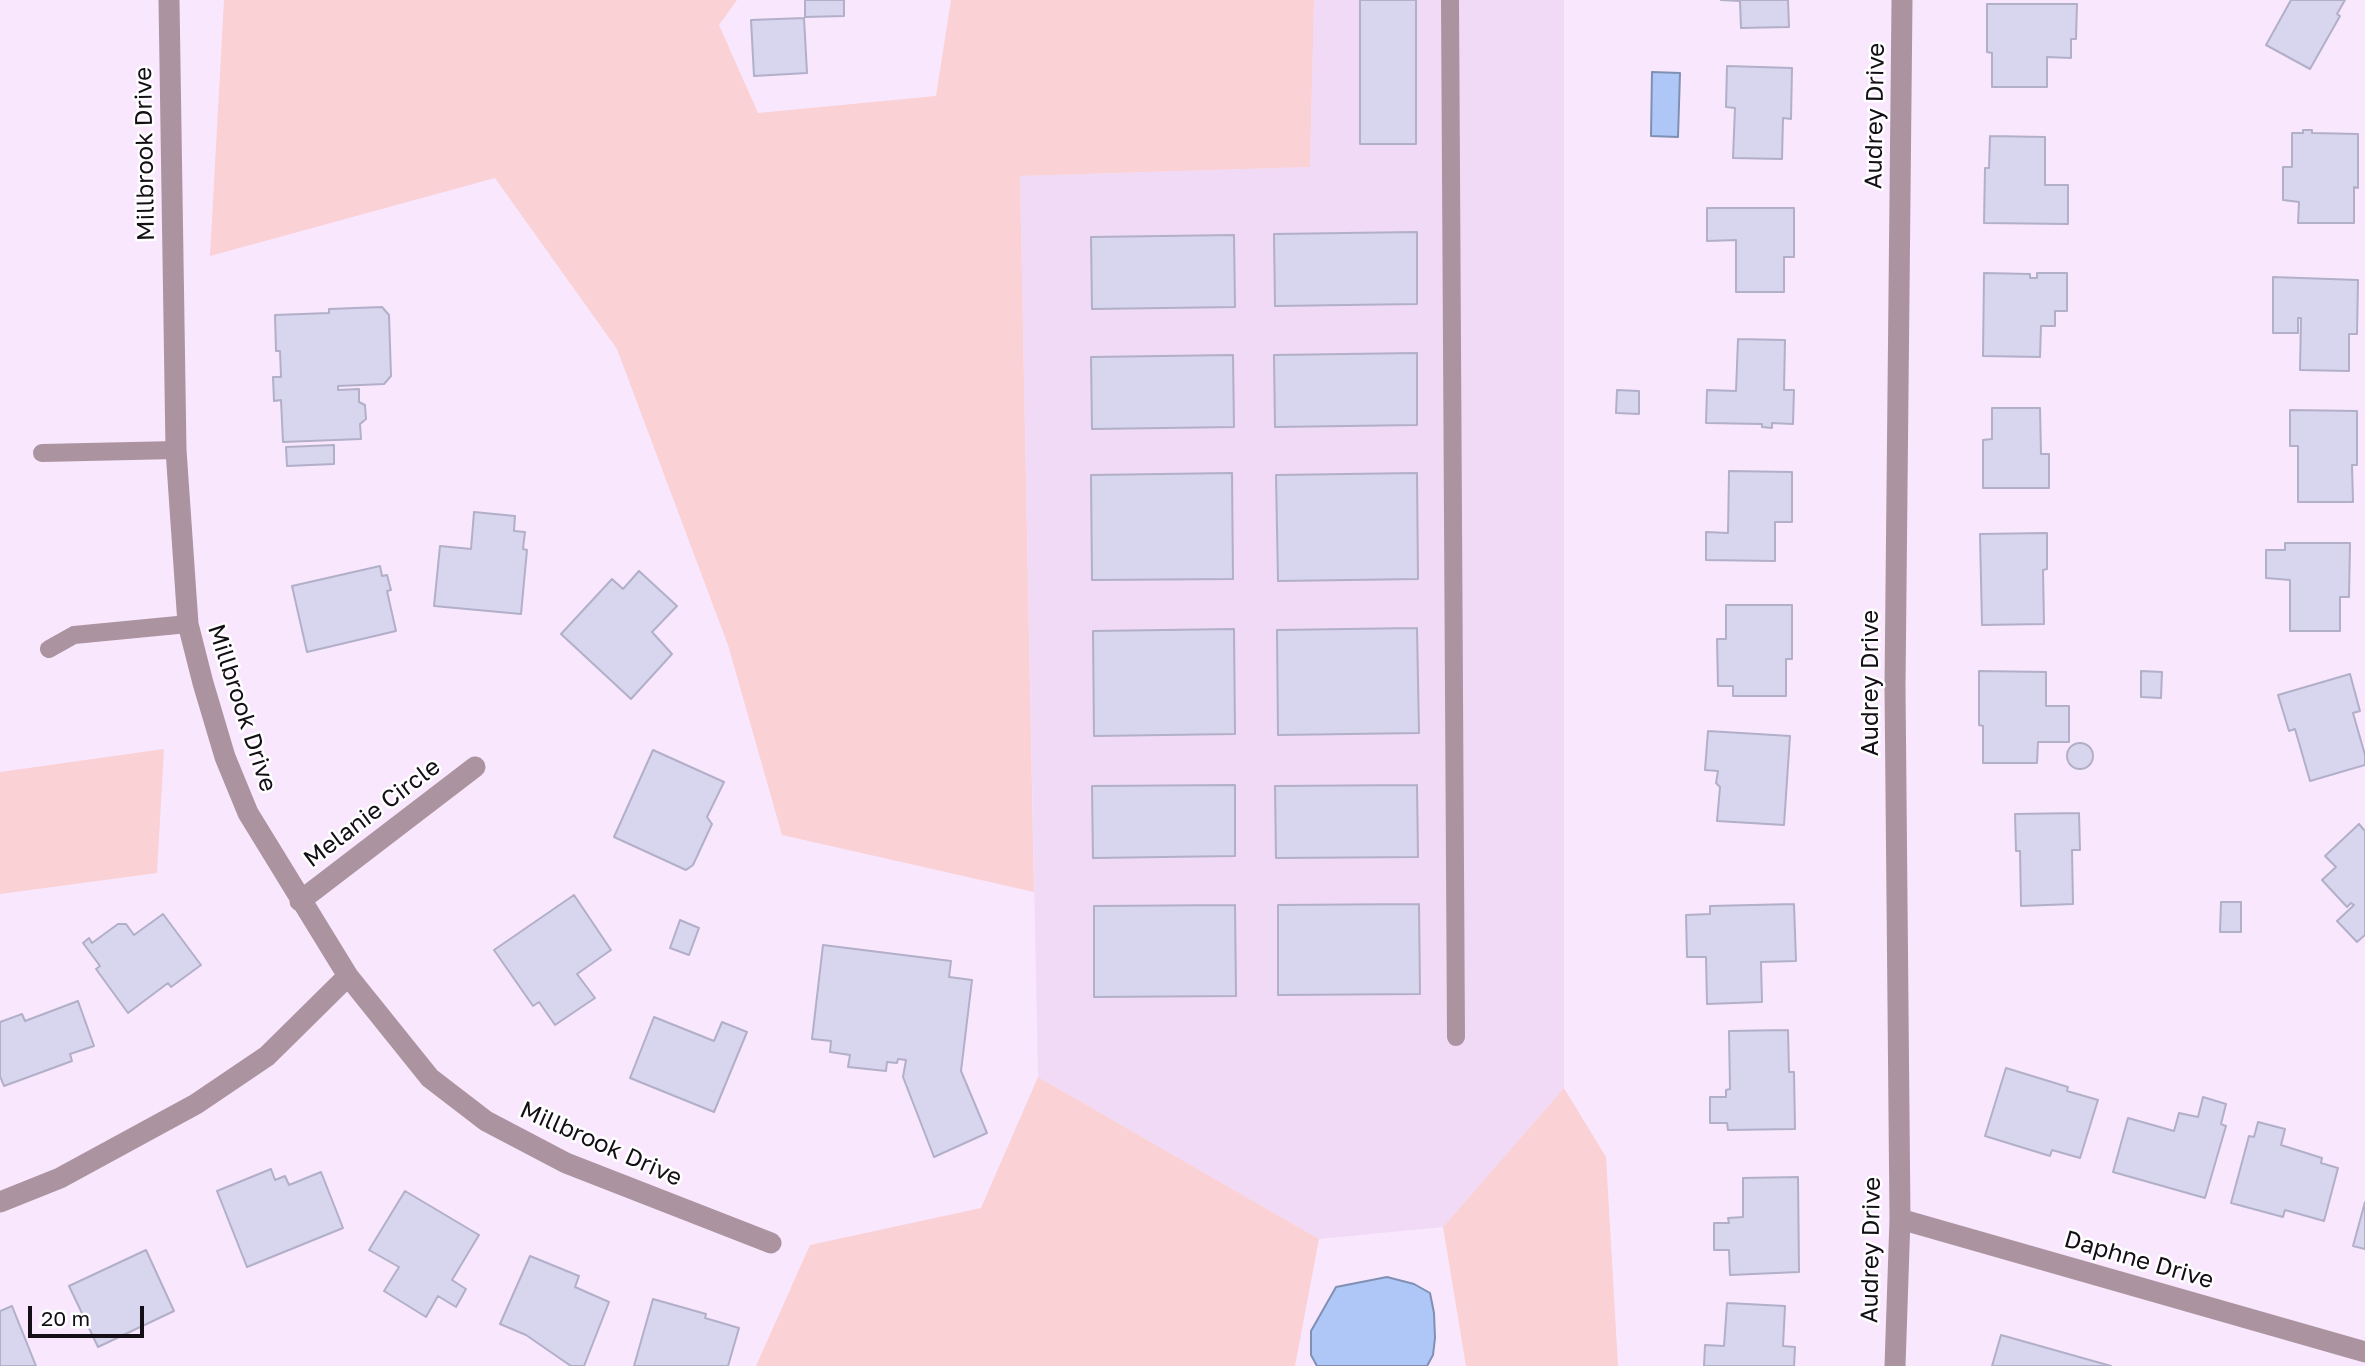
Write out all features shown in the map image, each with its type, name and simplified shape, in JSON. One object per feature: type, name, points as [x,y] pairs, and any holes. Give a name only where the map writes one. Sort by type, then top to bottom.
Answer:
[{"type":"street","name":"Millbrook Drive","points":[[169,0],[176,450],[188,624],[225,757],[248,813],[348,976],[430,1078],[486,1121],[566,1163],[771,1243]]},
{"type":"street","name":"Audrey Drive","points":[[1895,1366],[1900,1219],[1895,686],[1902,0]]},
{"type":"street","name":"Melanie Circle","points":[[300,901],[475,767]]},
{"type":"street","points":[[0,1202],[60,1178],[196,1104],[267,1056],[348,976]]},
{"type":"street","name":"Daphne Drive","points":[[1900,1219],[2365,1352]]},
{"type":"lane","points":[[1450,0],[1456,1037]]},
{"type":"lane","points":[[42,453],[176,450]]},
{"type":"lane","points":[[48,649],[74,635],[188,624]]},
{"type":"shaded area","points":[[224,0],[737,0],[719,25],[758,113],[936,96],[951,0],[1314,0],[1310,167],[1020,176],[1034,892],[782,835],[728,645],[617,349],[495,178],[210,256]]},
{"type":"shaded area","points":[[1314,0],[1564,0],[1564,1088],[1443,1227],[1319,1239],[1038,1077],[1020,176],[1310,167]]},
{"type":"shaded area","points":[[164,749],[157,873],[0,894],[0,772]]},
{"type":"shaded area","points":[[1038,1077],[1319,1239],[1295,1366],[756,1366],[810,1245],[981,1208]]},
{"type":"shaded area","points":[[1564,1088],[1606,1157],[1618,1366],[1466,1366],[1443,1227]]},
{"type":"water","points":[[1652,72],[1680,73],[1678,137],[1651,136]]},
{"type":"water","points":[[1387,1277],[1414,1284],[1430,1293],[1435,1338],[1433,1355],[1427,1366],[1317,1366],[1311,1355],[1311,1331],[1336,1287]]},
{"type":"building","points":[[805,0],[844,0],[844,16],[805,17]]},
{"type":"building","points":[[1360,0],[1416,0],[1416,144],[1360,144]]},
{"type":"building","points":[[1721,0],[1788,0],[1789,27],[1741,28],[1740,1]]},
{"type":"building","points":[[2291,0],[2345,0],[2337,14],[2340,16],[2310,69],[2266,45]]},
{"type":"building","points":[[1987,4],[2077,4],[2076,39],[2071,39],[2071,58],[2047,57],[2047,87],[1992,87],[1992,53],[1987,52]]},
{"type":"building","points":[[804,18],[807,73],[754,76],[751,20]]},
{"type":"building","points":[[1727,66],[1792,68],[1791,119],[1783,118],[1782,159],[1733,158],[1735,108],[1726,107]]},
{"type":"building","points":[[2303,130],[2312,130],[2312,133],[2358,134],[2358,188],[2354,187],[2354,223],[2298,223],[2299,202],[2283,200],[2283,167],[2292,167],[2292,133],[2303,133]]},
{"type":"building","points":[[1990,136],[2045,137],[2045,185],[2068,185],[2068,224],[1984,223],[1985,168],[1989,168]]},
{"type":"building","points":[[1707,208],[1794,208],[1794,257],[1784,257],[1784,292],[1736,292],[1736,240],[1707,241]]},
{"type":"building","points":[[1417,232],[1417,304],[1275,306],[1274,234]]},
{"type":"building","points":[[1234,235],[1235,307],[1092,309],[1091,237]]},
{"type":"building","points":[[1984,273],[2030,274],[2030,278],[2037,278],[2037,273],[2067,273],[2067,311],[2055,311],[2055,326],[2041,326],[2040,357],[1983,356]]},
{"type":"building","points":[[2273,277],[2358,280],[2357,334],[2349,334],[2349,371],[2300,370],[2301,318],[2298,318],[2298,333],[2273,333]]},
{"type":"building","points":[[382,307],[389,315],[391,376],[384,384],[338,386],[338,390],[359,389],[359,402],[365,405],[366,419],[360,424],[361,439],[283,442],[281,400],[274,401],[273,377],[281,377],[280,351],[276,351],[275,315]]},
{"type":"building","points":[[1738,339],[1785,340],[1784,390],[1794,390],[1793,424],[1772,423],[1772,428],[1762,427],[1762,424],[1706,423],[1707,390],[1736,391]]},
{"type":"building","points":[[1417,353],[1417,425],[1275,427],[1274,355]]},
{"type":"building","points":[[1233,355],[1234,427],[1092,429],[1091,357]]},
{"type":"building","points":[[1617,390],[1639,391],[1639,414],[1616,413]]},
{"type":"building","points":[[1992,408],[2040,408],[2041,454],[2049,454],[2049,488],[1983,488],[1983,440],[1992,439]]},
{"type":"building","points":[[2290,410],[2357,411],[2357,465],[2352,465],[2353,502],[2298,502],[2298,446],[2290,446]]},
{"type":"building","points":[[334,445],[334,464],[287,466],[286,447]]},
{"type":"building","points":[[1729,471],[1792,472],[1792,522],[1775,522],[1775,561],[1706,560],[1706,532],[1728,533]]},
{"type":"building","points":[[1232,473],[1233,579],[1092,580],[1091,475]]},
{"type":"building","points":[[1417,473],[1418,579],[1278,581],[1276,475]]},
{"type":"building","points":[[474,512],[515,516],[514,531],[525,532],[523,549],[527,550],[521,614],[434,606],[440,546],[471,549]]},
{"type":"building","points":[[2047,533],[2047,569],[2043,570],[2044,624],[1982,625],[1980,534]]},
{"type":"building","points":[[2285,543],[2350,543],[2349,597],[2340,597],[2340,631],[2290,631],[2290,580],[2266,578],[2266,550],[2285,550]]},
{"type":"building","points":[[380,566],[382,576],[387,575],[391,590],[387,591],[396,631],[307,652],[292,586]]},
{"type":"building","points":[[639,571],[677,606],[652,632],[672,654],[631,699],[561,634],[612,579],[623,589]]},
{"type":"building","points":[[1726,605],[1792,605],[1792,659],[1786,659],[1786,696],[1733,696],[1733,686],[1718,686],[1717,639],[1726,639]]},
{"type":"building","points":[[1417,628],[1419,733],[1278,735],[1277,630]]},
{"type":"building","points":[[1234,629],[1235,734],[1094,736],[1093,631]]},
{"type":"building","points":[[1979,671],[2046,672],[2046,706],[2069,706],[2069,742],[2038,742],[2037,763],[1983,763],[1983,726],[1979,725]]},
{"type":"building","points":[[2141,671],[2162,672],[2161,698],[2141,697]]},
{"type":"building","points":[[2350,674],[2360,711],[2353,713],[2365,755],[2365,765],[2310,781],[2295,729],[2289,731],[2278,695]]},
{"type":"building","points":[[1708,731],[1790,736],[1784,825],[1717,821],[1720,787],[1716,783],[1718,771],[1705,770]]},
{"type":"building","points":[[2080,743],[2089,747],[2093,756],[2089,765],[2080,769],[2071,765],[2067,756],[2071,747]]},
{"type":"building","points":[[653,750],[724,782],[707,817],[712,824],[693,865],[686,870],[614,837]]},
{"type":"building","points":[[1235,785],[1235,856],[1093,858],[1092,786]]},
{"type":"building","points":[[1417,785],[1418,857],[1276,858],[1275,786]]},
{"type":"building","points":[[2079,813],[2080,850],[2072,850],[2073,904],[2021,906],[2020,851],[2016,851],[2015,814]]},
{"type":"building","points":[[2359,824],[2365,831],[2365,935],[2357,942],[2337,921],[2354,905],[2351,903],[2347,907],[2322,880],[2336,867],[2325,856]]},
{"type":"building","points":[[574,895],[611,950],[577,974],[595,998],[555,1025],[539,1002],[533,1006],[494,950]]},
{"type":"building","points":[[2221,902],[2241,902],[2241,932],[2220,932]]},
{"type":"building","points":[[1419,904],[1420,994],[1278,995],[1278,905]]},
{"type":"building","points":[[1794,904],[1796,961],[1761,962],[1762,1002],[1707,1004],[1706,957],[1687,957],[1686,915],[1710,914],[1710,906]]},
{"type":"building","points":[[1235,905],[1236,996],[1094,997],[1094,906]]},
{"type":"building","points":[[163,914],[201,965],[171,987],[168,983],[128,1013],[96,969],[100,966],[83,943],[89,938],[92,943],[118,924],[126,924],[134,935]]},
{"type":"building","points":[[680,920],[699,928],[689,955],[670,948]]},
{"type":"building","points":[[823,945],[951,961],[949,977],[972,980],[961,1071],[987,1133],[934,1157],[903,1077],[906,1060],[887,1062],[886,1071],[848,1067],[850,1055],[830,1052],[831,1041],[812,1039]]},
{"type":"building","points":[[78,1001],[94,1046],[70,1054],[72,1061],[4,1086],[0,1076],[0,1022],[22,1014],[25,1021]]},
{"type":"building","points":[[654,1017],[714,1041],[722,1022],[747,1032],[714,1112],[630,1078]]},
{"type":"building","points":[[1788,1030],[1789,1072],[1794,1072],[1795,1129],[1728,1130],[1727,1123],[1710,1123],[1710,1097],[1726,1097],[1726,1090],[1730,1089],[1729,1031]]},
{"type":"building","points":[[2006,1068],[2068,1087],[2067,1091],[2098,1100],[2080,1158],[2052,1150],[2050,1156],[1985,1136]]},
{"type":"building","points":[[2203,1097],[2226,1104],[2221,1124],[2226,1126],[2205,1198],[2113,1172],[2128,1118],[2174,1131],[2179,1113],[2198,1117]]},
{"type":"building","points":[[2258,1122],[2285,1129],[2281,1145],[2322,1158],[2321,1163],[2338,1168],[2324,1221],[2285,1210],[2283,1217],[2231,1203],[2249,1136],[2254,1137]]},
{"type":"building","points":[[271,1169],[275,1180],[285,1176],[289,1185],[321,1172],[343,1228],[247,1267],[217,1191]]},
{"type":"building","points":[[1798,1177],[1799,1272],[1730,1275],[1729,1250],[1714,1250],[1714,1223],[1729,1223],[1728,1218],[1743,1217],[1743,1178]]},
{"type":"building","points":[[405,1191],[479,1235],[452,1280],[466,1289],[456,1307],[438,1296],[426,1317],[384,1291],[399,1267],[369,1250]]},
{"type":"building","points":[[2365,1202],[2365,1249],[2353,1246]]},
{"type":"building","points":[[146,1250],[174,1311],[98,1347],[69,1286]]},
{"type":"building","points":[[530,1256],[579,1276],[575,1287],[609,1302],[584,1366],[571,1366],[526,1335],[500,1324]]},
{"type":"building","points":[[653,1299],[706,1314],[705,1318],[739,1328],[728,1366],[634,1366]]},
{"type":"building","points":[[1727,1303],[1785,1306],[1783,1346],[1795,1347],[1794,1366],[1704,1366],[1705,1345],[1724,1346]]},
{"type":"building","points":[[12,1306],[36,1366],[0,1366],[0,1311]]},
{"type":"building","points":[[2001,1335],[2111,1366],[1992,1366]]}]
